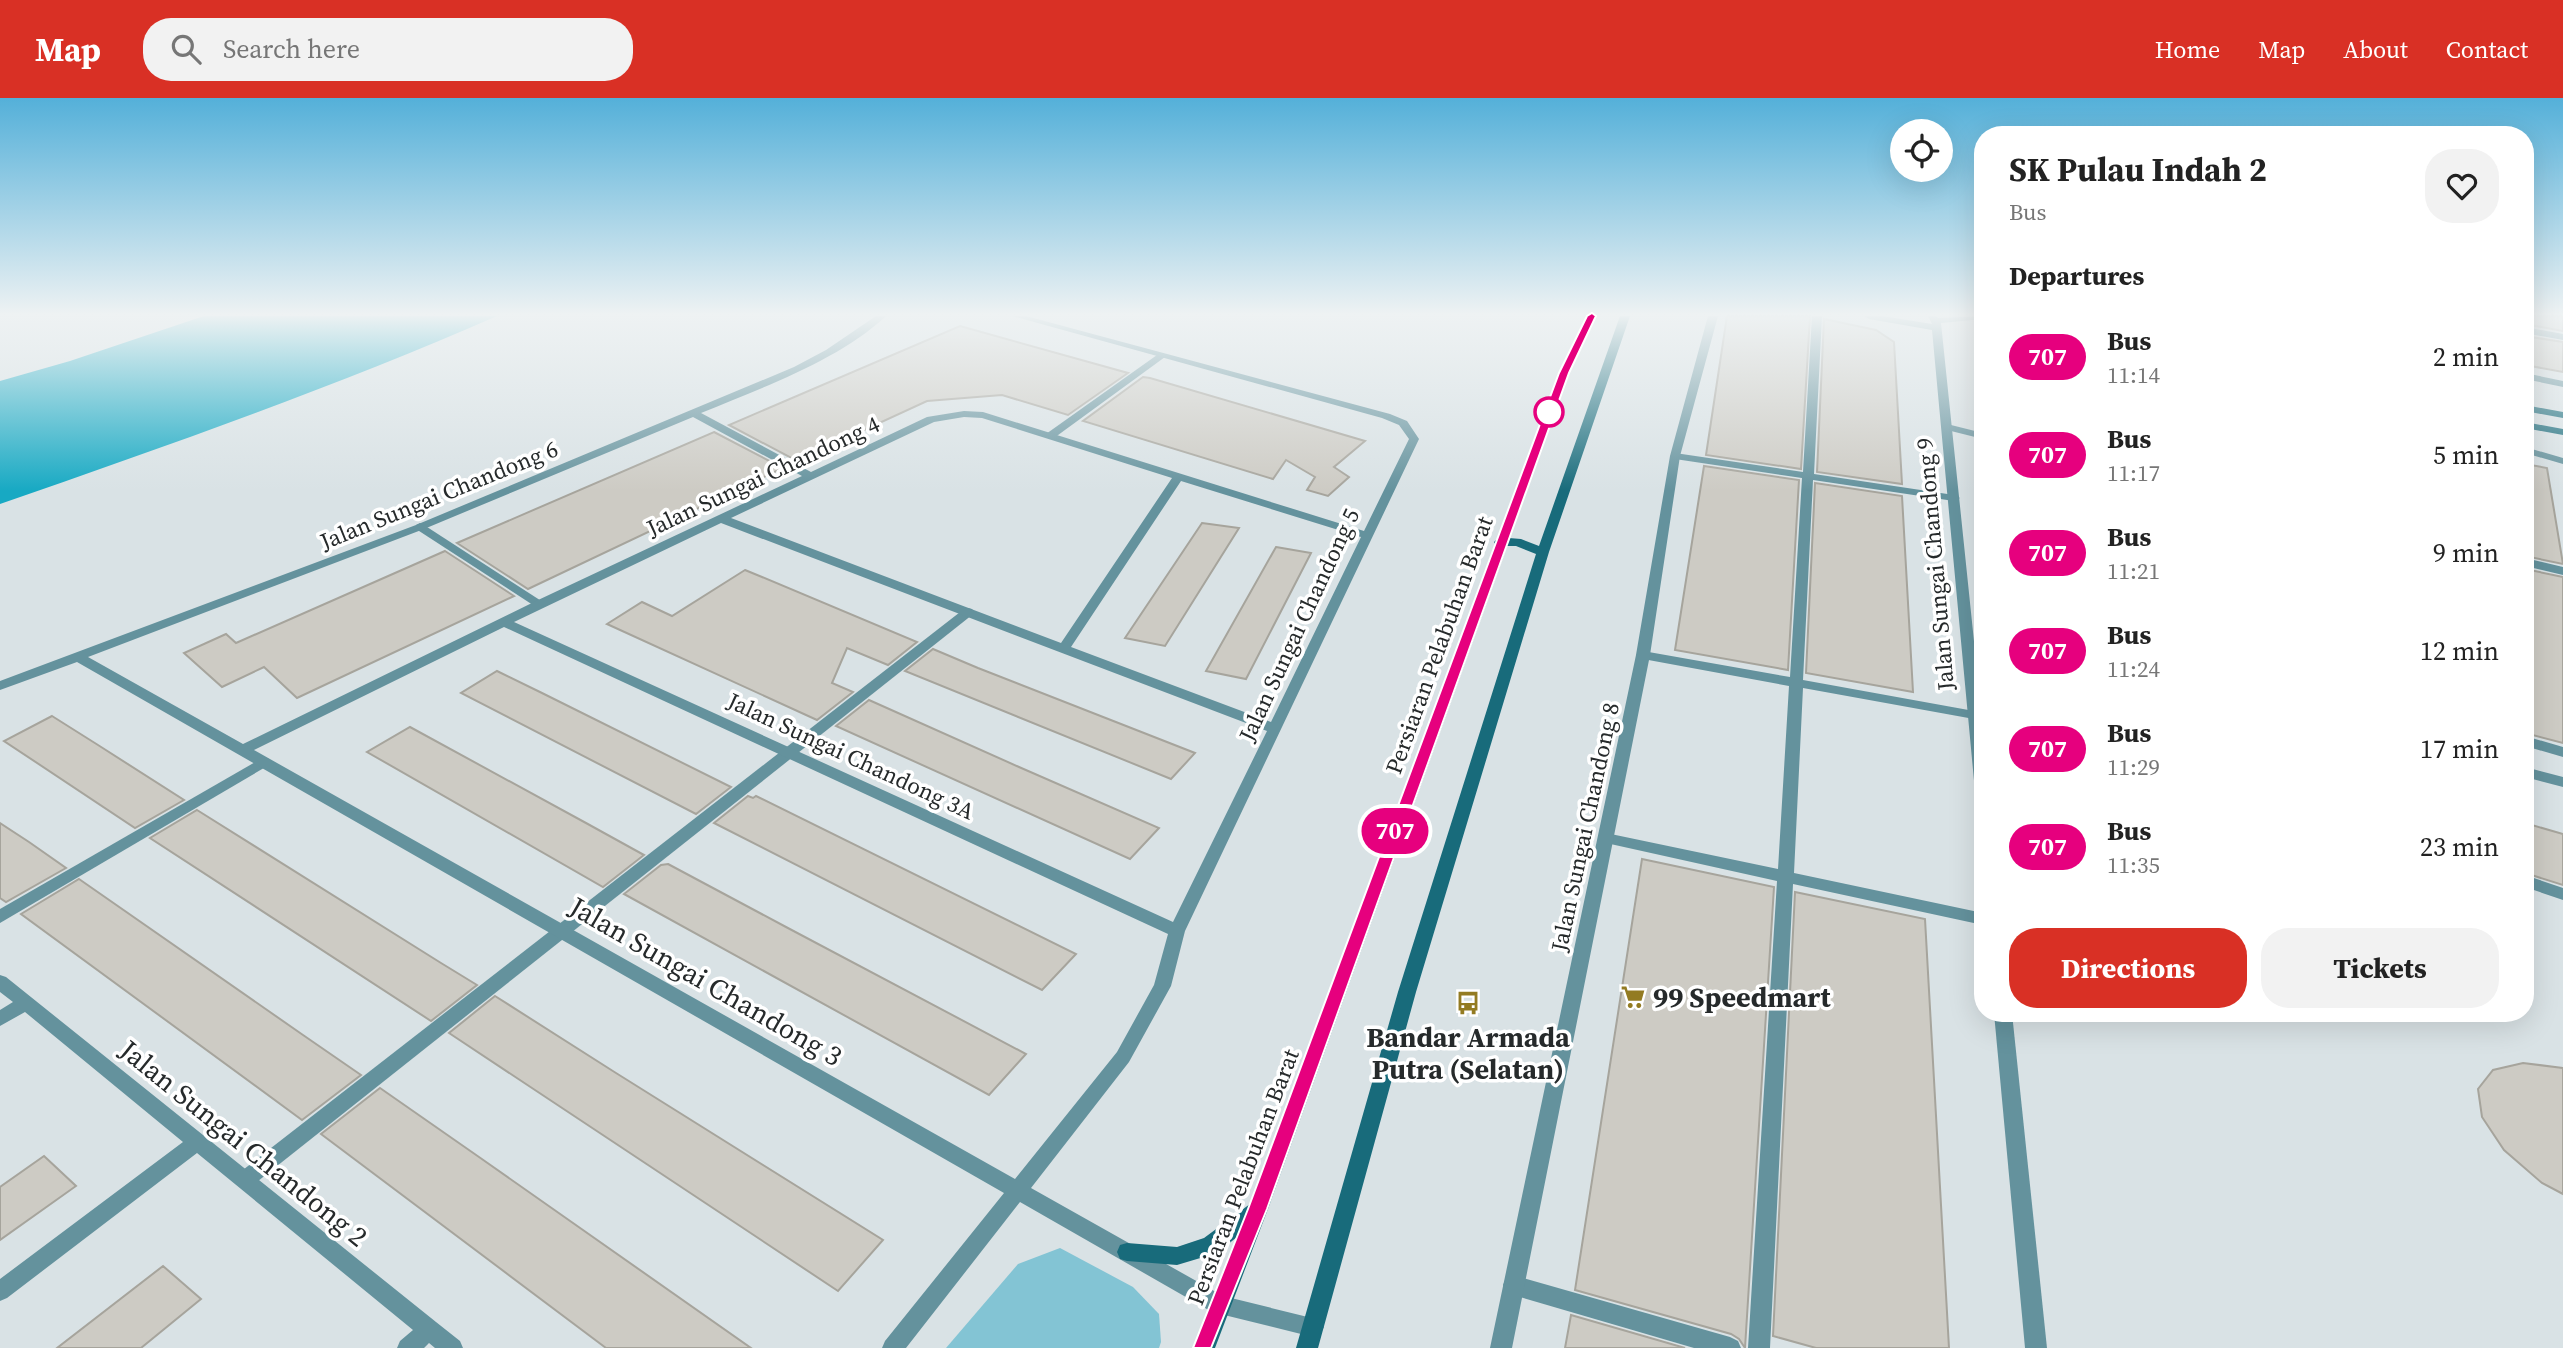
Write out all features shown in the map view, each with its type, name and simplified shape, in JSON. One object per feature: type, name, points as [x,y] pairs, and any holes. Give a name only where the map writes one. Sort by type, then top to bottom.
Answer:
[{"type":"street","name":"Jalan Sungai Chandong 6","points":[[0,686],[80,658],[420,527],[784,374]]},
{"type":"street","points":[[1051,436],[1136,374]]},
{"type":"street","name":"Jalan Sungai Chandong 5","points":[[894,1348],[1123,1057],[1162,986],[1177,931],[1413,439],[1404,423],[1224,374]]},
{"type":"street","name":"Persiaran Pelabuhan Barat","points":[[1203,1348],[1258,1209],[1563,374]]},
{"type":"street","points":[[1307,1348],[1407,992],[1543,552],[1605,374]]},
{"type":"street","name":"Jalan Sungai Chandong 8","points":[[1501,1348],[1643,655],[1675,456],[1697,374]]},
{"type":"street","points":[[1759,1348],[1814,374]]},
{"type":"street","name":"Jalan Sungai Chandong 9","points":[[1941,374],[1974,715]]},
{"type":"street","points":[[2534,378],[2563,384]]},
{"type":"street","points":[[2534,410],[2563,415]]},
{"type":"street","points":[[693,413],[811,476]]},
{"type":"street","name":"Jalan Sungai Chandong 4","points":[[243,750],[540,604],[931,419],[964,414],[983,415],[1365,535]]},
{"type":"street","points":[[1947,427],[1974,434]]},
{"type":"street","points":[[2534,427],[2563,432]]},
{"type":"street","points":[[2534,453],[2563,461]]},
{"type":"street","points":[[1675,456],[1954,498]]},
{"type":"street","points":[[1063,649],[1178,477]]},
{"type":"street","points":[[722,519],[1276,729]]},
{"type":"street","points":[[420,527],[540,604]]},
{"type":"street","points":[[1500,542],[1517,542],[1543,552]]},
{"type":"street","points":[[2534,564],[2563,571]]},
{"type":"street","points":[[246,1179],[968,612]]},
{"type":"street","name":"Jalan Sungai Chandong 3A","points":[[505,622],[1177,931]]},
{"type":"street","points":[[1643,655],[1974,715]]},
{"type":"street","name":"Jalan Sungai Chandong 3","points":[[80,658],[1219,1305],[1313,1327]]},
{"type":"street","points":[[2534,743],[2563,751]]},
{"type":"street","points":[[0,917],[264,762]]},
{"type":"street","points":[[2534,774],[2563,782]]},
{"type":"street","points":[[1606,838],[1974,917]]},
{"type":"street","points":[[2534,884],[2563,894]]},
{"type":"street","name":"Jalan Sungai Chandong 2","points":[[0,982],[452,1348]]},
{"type":"street","points":[[0,1019],[26,1003]]},
{"type":"street","points":[[2004,1022],[2036,1348]]},
{"type":"street","points":[[0,1291],[197,1142]]},
{"type":"street","points":[[1127,1252],[1177,1256],[1210,1246],[1258,1209]]},
{"type":"street","points":[[1513,1285],[1730,1348]]},
{"type":"street","points":[[408,1348],[429,1329]]},
{"type":"shaded area","points":[[23,374],[355,374],[188,438],[0,504],[0,381]]},
{"type":"shaded area","points":[[1060,1248],[1133,1287],[1159,1314],[1159,1348],[946,1348],[1018,1264]]},
{"type":"building","points":[[847,374],[1126,374],[1068,415],[1002,395],[927,401],[797,461],[729,425]]},
{"type":"building","points":[[1718,374],[1807,374],[1801,469],[1706,455]]},
{"type":"building","points":[[1821,374],[1896,374],[1902,484],[1817,472]]},
{"type":"building","points":[[1143,377],[1365,441],[1334,467],[1349,477],[1328,496],[1307,490],[1315,477],[1286,460],[1273,479],[1083,421]]},
{"type":"building","points":[[714,432],[783,468],[528,589],[457,543]]},
{"type":"building","points":[[1704,466],[1799,480],[1788,670],[1675,650]]},
{"type":"building","points":[[2534,466],[2547,468],[2563,564],[2534,558]]},
{"type":"building","points":[[1815,483],[1902,496],[1913,692],[1806,673]]},
{"type":"building","points":[[1202,523],[1239,528],[1165,646],[1125,638]]},
{"type":"building","points":[[1276,547],[1311,553],[1246,679],[1206,671]]},
{"type":"building","points":[[445,551],[514,596],[297,698],[264,667],[222,687],[184,653],[226,634],[236,643]]},
{"type":"building","points":[[745,570],[917,642],[888,665],[847,648],[832,683],[853,692],[817,720],[607,624],[642,602],[672,616]]},
{"type":"building","points":[[2534,571],[2563,577],[2563,743],[2534,735]]},
{"type":"building","points":[[933,649],[1195,753],[1171,779],[905,671]]},
{"type":"building","points":[[497,671],[731,787],[696,814],[461,693]]},
{"type":"building","points":[[869,700],[1159,828],[1130,859],[836,726]]},
{"type":"building","points":[[52,716],[184,800],[135,828],[4,741]]},
{"type":"building","points":[[410,727],[644,855],[603,887],[367,752]]},
{"type":"building","points":[[748,796],[756,796],[1076,954],[1042,990],[714,823]]},
{"type":"building","points":[[197,810],[477,985],[431,1021],[150,838]]},
{"type":"building","points":[[0,823],[66,868],[6,902],[0,898]]},
{"type":"building","points":[[2534,826],[2563,834],[2563,885],[2534,876]]},
{"type":"building","points":[[1642,859],[1774,887],[1745,1348],[1739,1339],[1731,1334],[1575,1290]]},
{"type":"building","points":[[668,864],[1026,1054],[989,1095],[624,894],[661,865]]},
{"type":"building","points":[[79,879],[361,1075],[302,1120],[21,914]]},
{"type":"building","points":[[1795,892],[1925,919],[1949,1348],[1816,1348],[1773,1336]]},
{"type":"building","points":[[495,996],[883,1240],[838,1291],[449,1033]]},
{"type":"building","points":[[2523,1063],[2563,1068],[2563,1194],[2542,1183],[2504,1150],[2482,1117],[2478,1089],[2493,1070]]},
{"type":"building","points":[[380,1088],[751,1348],[606,1348],[321,1134]]},
{"type":"building","points":[[44,1156],[76,1186],[0,1240],[0,1187]]},
{"type":"building","points":[[163,1266],[201,1299],[141,1348],[57,1348]]},
{"type":"building","points":[[1571,1315],[1685,1348],[1565,1348]]},
{"type":"bus line","name":"707","points":[[1204,1348],[1258,1209],[1563,374]]},
{"type":"place","name":"99 Speedmart","points":[[1633,997]]},
{"type":"place","name":"Bandar Armada Putra (Selatan)","points":[[1468,1003]]}]
